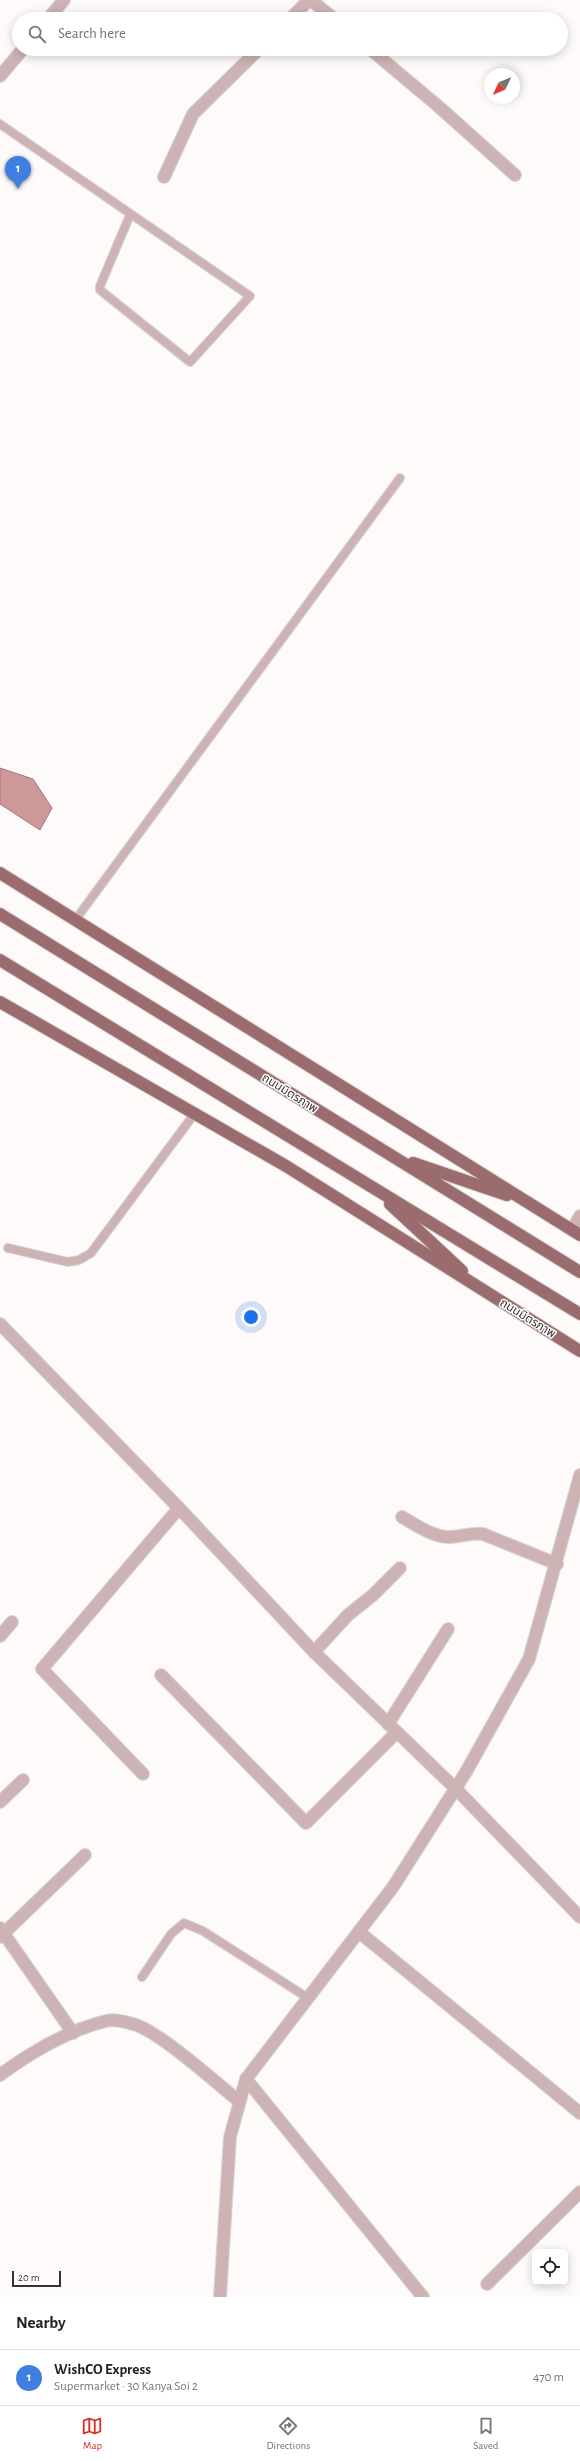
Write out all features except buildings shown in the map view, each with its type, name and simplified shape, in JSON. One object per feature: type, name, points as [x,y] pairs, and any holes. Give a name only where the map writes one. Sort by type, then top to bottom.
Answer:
[{"type":"highway","points":[[0,873],[576,1232]]},
{"type":"highway","name":"ถนนมิตรภาพ","points":[[0,914],[580,1272]]},
{"type":"highway","points":[[0,960],[580,1314]]},
{"type":"highway","name":"ถนนมิตรภาพ","points":[[0,1002],[195,1113],[346,1203],[580,1351]]},
{"type":"highway","points":[[393,1156],[526,1201]]},
{"type":"highway","points":[[372,1187],[482,1289]]},
{"type":"street","points":[[54,12],[64,0]]},
{"type":"street","points":[[297,12],[310,0],[325,12]]},
{"type":"street","points":[[0,76],[17,56]]},
{"type":"street","points":[[164,177],[193,114],[252,56]]},
{"type":"street","points":[[378,56],[438,106],[515,175]]},
{"type":"street","points":[[576,1232],[580,1216]]},
{"type":"street","points":[[0,1324],[179,1508],[314,1652],[392,1729],[456,1789],[580,1917]]},
{"type":"street","points":[[220,2297],[230,2137],[238,2101],[246,2079],[393,1887],[456,1789],[529,1659],[557,1564],[580,1475]]},
{"type":"street","points":[[143,1774],[42,1669],[179,1508]]},
{"type":"street","points":[[402,1517],[439,1536],[452,1537],[470,1533],[482,1534],[557,1564]]},
{"type":"street","points":[[314,1652],[354,1609],[373,1595],[400,1568]]},
{"type":"street","points":[[0,1636],[12,1622]]},
{"type":"street","points":[[161,1675],[306,1823],[392,1729],[448,1630]]},
{"type":"street","points":[[0,1802],[23,1780]]},
{"type":"street","points":[[73,2033],[1,1933],[85,1855]]},
{"type":"street","points":[[359,1932],[580,2113]]},
{"type":"street","points":[[0,2074],[18,2062],[73,2033],[107,2020],[134,2024],[160,2039],[238,2101]]},
{"type":"street","points":[[246,2079],[423,2297]]},
{"type":"street","points":[[487,2284],[580,2192]]},
{"type":"lane","points":[[0,124],[130,215],[250,296],[190,362],[100,290],[100,286],[130,215]]},
{"type":"lane","points":[[76,919],[400,478]]},
{"type":"lane","points":[[8,1248],[68,1262],[79,1260],[91,1253],[195,1113]]},
{"type":"lane","points":[[142,1977],[171,1934],[184,1923],[203,1931],[308,1998]]},
{"type":"shaded area","points":[[0,768],[33,779],[52,808],[40,830],[0,804]]},
{"type":"place","name":"WishCO Express","points":[[18,189]]}]
